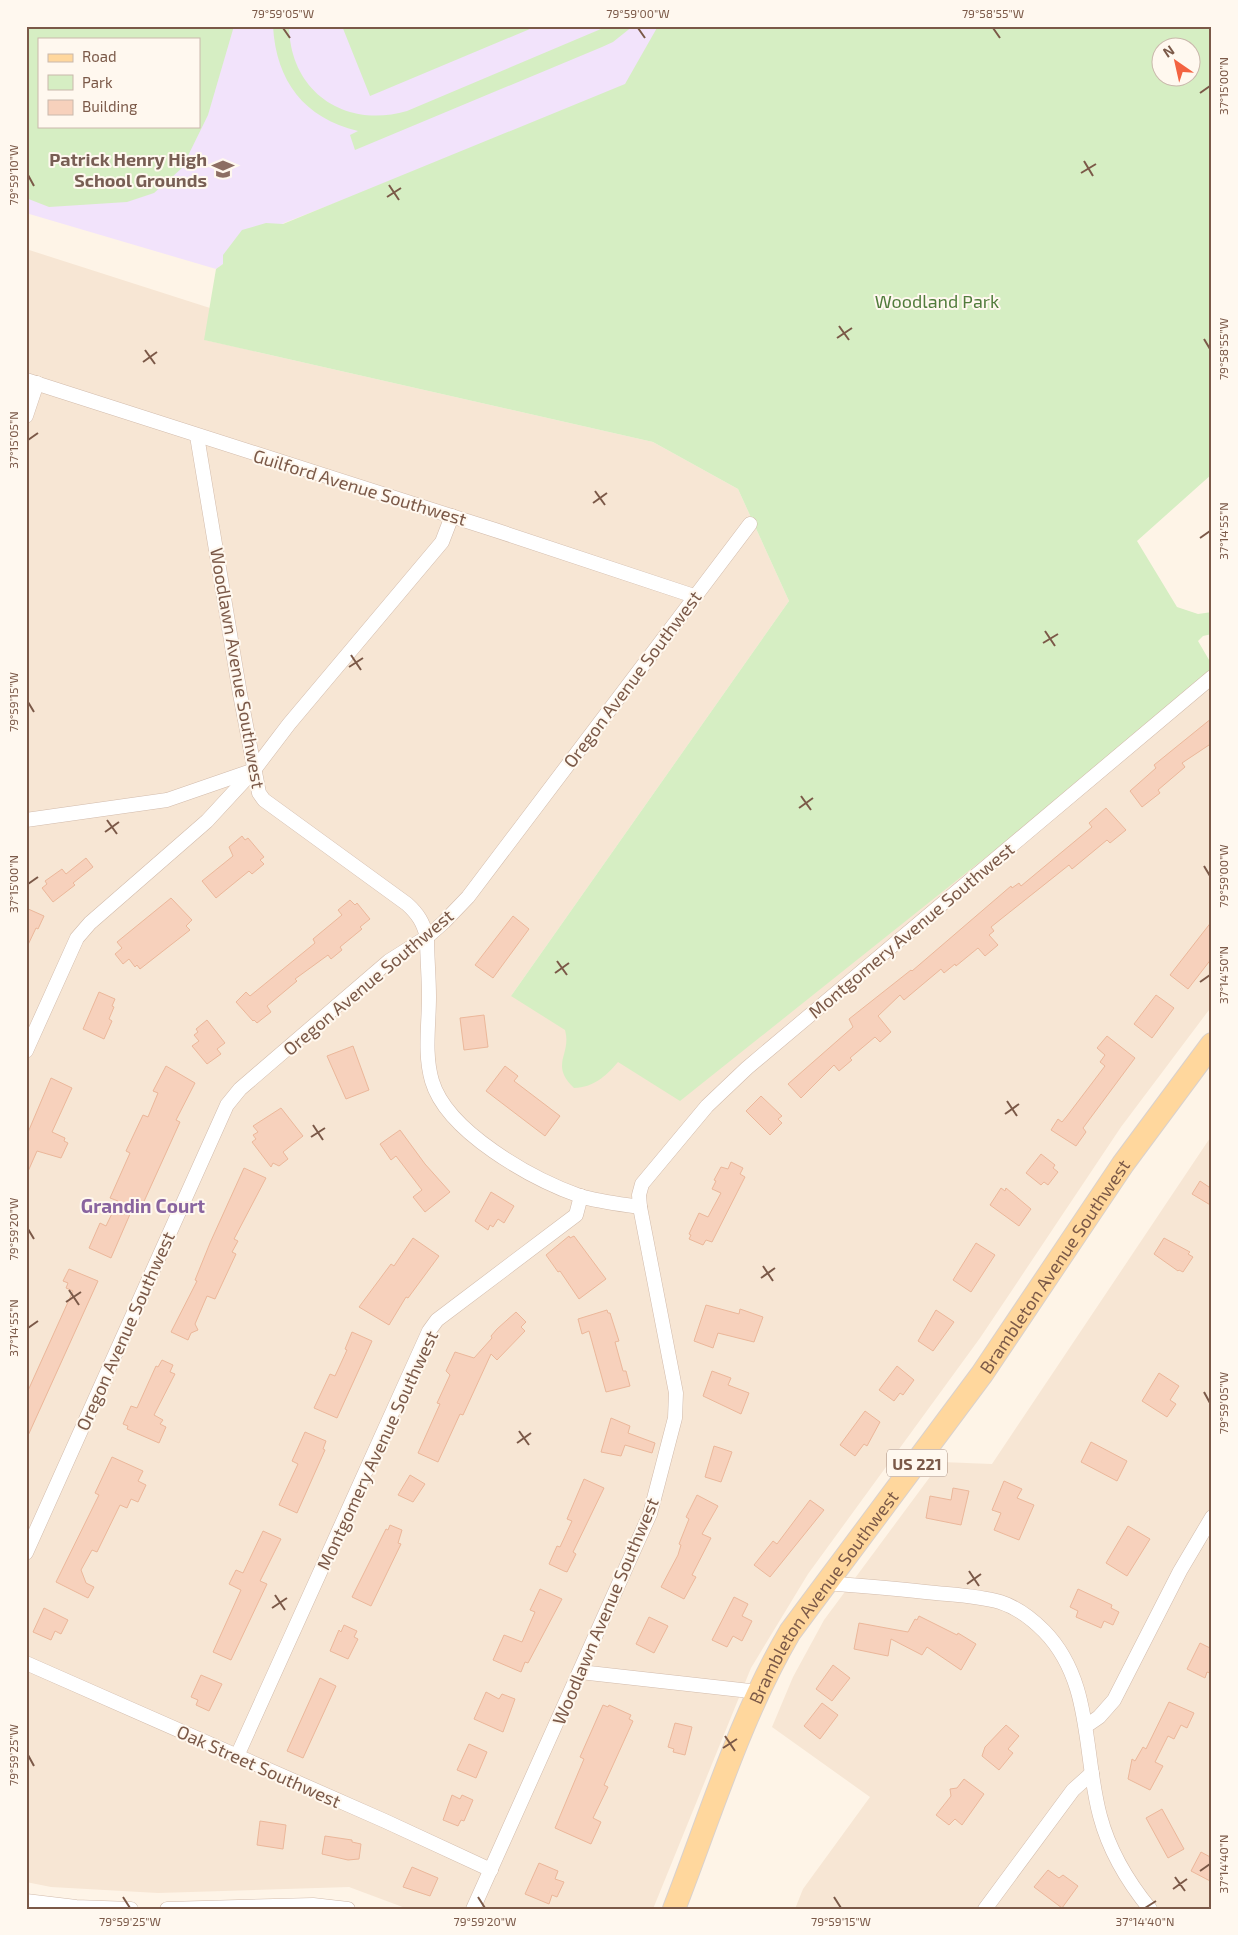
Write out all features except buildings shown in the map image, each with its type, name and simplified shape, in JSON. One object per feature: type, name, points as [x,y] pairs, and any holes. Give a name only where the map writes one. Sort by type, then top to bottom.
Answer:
[{"type":"main road","name":"Brambleton Avenue Southwest","points":[[674,1909],[758,1692],[790,1632],[982,1374],[1123,1164],[1208,1056]]},
{"type":"street","points":[[26,416],[32,382]]},
{"type":"street","name":"Guilford Avenue Southwest","points":[[32,382],[452,516],[694,596]]},
{"type":"street","name":"Woodlawn Avenue Southwest","points":[[197,436],[259,793],[264,800],[416,912],[423,923],[426,937],[428,1059],[432,1081],[440,1101],[452,1118],[468,1132],[509,1160],[553,1184],[581,1196],[640,1207],[676,1393],[675,1418],[650,1514],[473,1909]]},
{"type":"street","points":[[26,1051],[77,938],[90,923],[207,821],[254,770],[289,724],[442,542],[452,516]]},
{"type":"street","name":"Oregon Avenue Southwest","points":[[26,1553],[228,1105],[240,1089],[389,961],[426,937],[444,922],[483,878],[750,524]]},
{"type":"street","name":"Montgomery Avenue Southwest","points":[[640,1207],[639,1195],[642,1184],[649,1174],[706,1106],[727,1086],[1212,677]]},
{"type":"street","points":[[26,820],[167,800],[254,770]]},
{"type":"street","name":"Montgomery Avenue Southwest","points":[[237,1756],[429,1331],[437,1320],[576,1215],[580,1207],[581,1196]]},
{"type":"street","points":[[1086,1726],[1100,1717],[1114,1700],[1180,1571],[1212,1517]]},
{"type":"street","points":[[826,1583],[964,1596],[1000,1602],[1019,1611],[1035,1622],[1063,1656],[1075,1681],[1086,1726],[1092,1773],[1105,1830],[1121,1866],[1136,1891],[1150,1909]]},
{"type":"street","name":"Oak Street Southwest","points":[[26,1663],[490,1870]]},
{"type":"street","points":[[580,1672],[758,1692]]},
{"type":"street","points":[[985,1909],[1073,1790],[1092,1773]]},
{"type":"street","points":[[26,1901],[76,1907],[132,1909]]},
{"type":"street","points":[[167,1909],[313,1905],[348,1909]]},
{"type":"shaded area","name":"Patrick Henry High School Grounds","points":[[26,26],[682,26],[649,80],[284,223],[216,269],[26,213]]},
{"type":"shaded area","points":[[26,249],[210,308],[205,340],[653,442],[738,489],[789,601],[511,996],[1212,677],[1212,1006],[1121,1127],[980,1338],[808,1574],[751,1668],[653,1909],[408,1909],[349,1887],[158,1893],[51,1887],[26,1882]]},
{"type":"shaded area","points":[[1212,1135],[1212,1909],[795,1909],[803,1889],[870,1797],[772,1727],[793,1677],[824,1620],[941,1462],[992,1464]]},
{"type":"green space","points":[[26,26],[234,26],[208,115],[182,168],[154,193],[127,202],[49,207],[26,198]]},
{"type":"green space","points":[[273,26],[289,26],[292,49],[299,70],[310,87],[325,100],[343,109],[363,115],[384,115],[407,111],[608,26],[633,26],[613,42],[602,47],[355,150],[350,135],[358,131],[322,117],[308,107],[296,94],[280,64],[275,46]]},
{"type":"green space","points":[[342,26],[537,26],[370,96]]},
{"type":"green space","name":"Woodland Park","points":[[658,26],[1212,26],[1212,474],[1137,541],[1177,607],[1198,614],[1212,612],[1212,634],[1203,636],[1198,641],[1212,665],[1212,677],[680,1101],[618,1062],[599,1080],[587,1086],[574,1088],[567,1080],[562,1066],[566,1046],[565,1030],[511,996],[789,601],[738,489],[653,442],[204,340],[216,269],[223,264],[223,255],[242,230],[266,223],[283,224],[625,84]]},
{"type":"place","name":"Patrick Henry High School Grounds","points":[[223,169]]},
{"type":"district","name":"Grandin Court","points":[[143,1205]]}]
